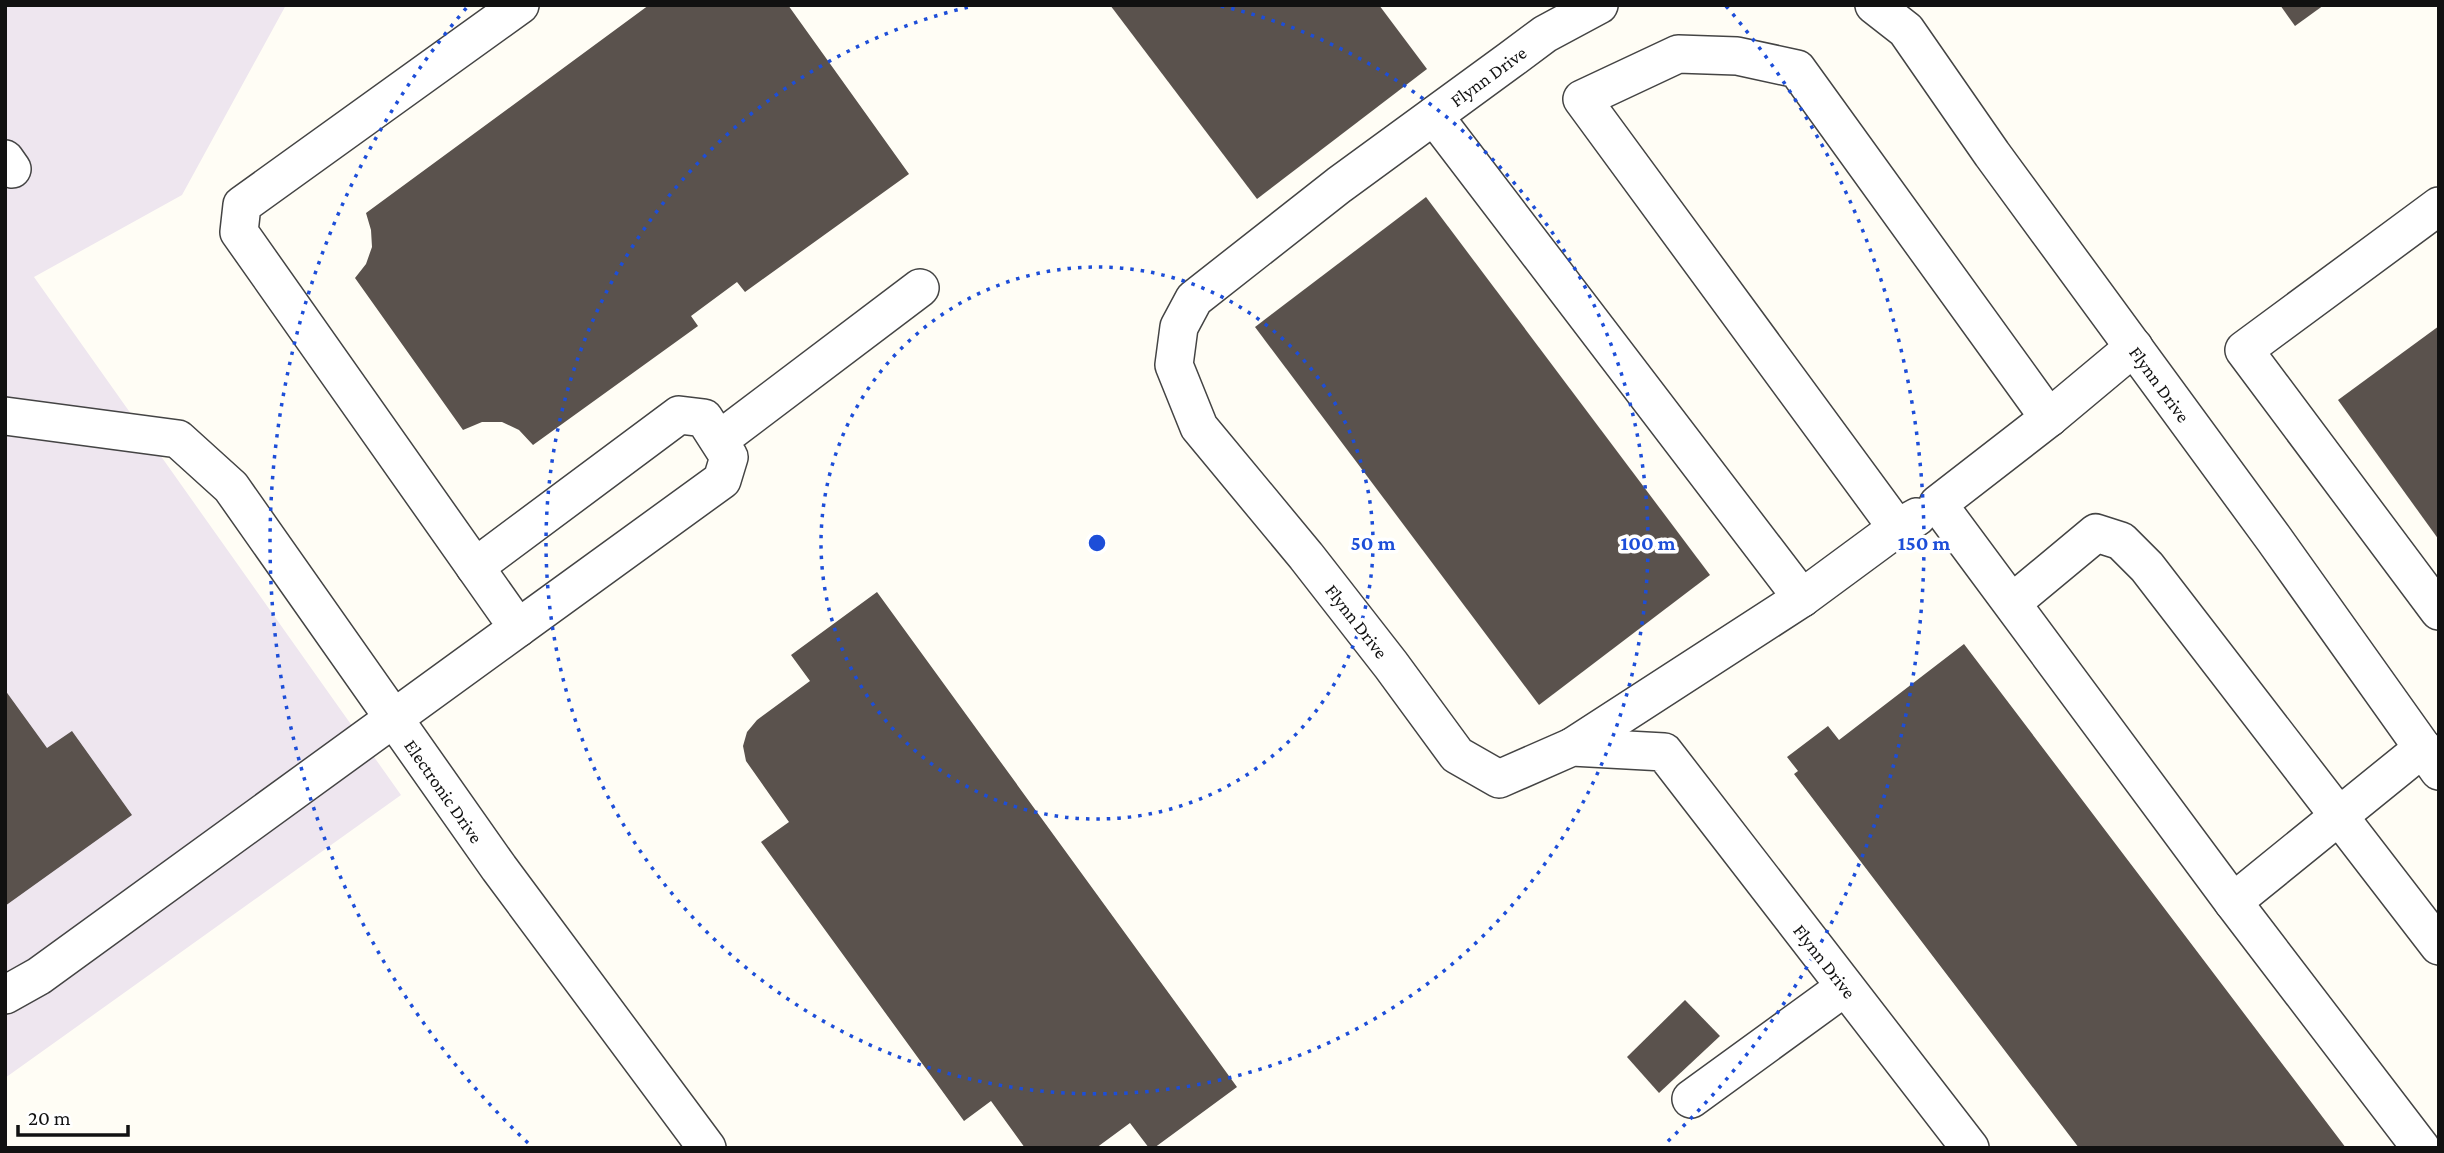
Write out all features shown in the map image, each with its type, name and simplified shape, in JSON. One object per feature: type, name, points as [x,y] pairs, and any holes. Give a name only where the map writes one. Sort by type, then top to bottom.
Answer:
[{"type":"street","points":[[518,628],[239,232],[242,205],[520,5]]},
{"type":"street","name":"Flynn Drive","points":[[1599,5],[1545,34],[1329,193],[1194,299],[1179,327],[1174,365],[1199,427],[1306,556],[1457,755],[1499,779],[1572,747],[1664,752],[1970,1148]]},
{"type":"street","name":"Flynn Drive","points":[[1874,5],[1906,30],[1992,154],[2431,759]]},
{"type":"street","points":[[1897,528],[1582,99],[1678,54],[1737,56],[1797,69],[2049,418]]},
{"type":"street","points":[[1434,116],[1802,598]]},
{"type":"street","points":[[2439,206],[2244,350],[2439,611]]},
{"type":"street","points":[[719,440],[920,288]]},
{"type":"street","points":[[1572,747],[1802,598],[1897,528],[1938,504],[2049,418],[2134,347]]},
{"type":"street","points":[[5,995],[39,976],[722,480],[729,457],[704,418],[679,415],[475,567]]},
{"type":"street","name":"Electronic Drive","points":[[5,416],[178,439],[231,487],[499,868],[707,1148]]},
{"type":"street","points":[[1938,504],[2233,902],[2421,1148]]},
{"type":"street","points":[[2013,602],[2096,533],[2121,541],[2147,567],[2439,946]]},
{"type":"street","points":[[2233,902],[2338,817],[2431,759]]},
{"type":"street","points":[[1691,1099],[1845,987]]},
{"type":"shaded area","points":[[5,5],[286,5],[182,195],[34,277],[401,795],[5,1078]]},
{"type":"building","points":[[649,5],[788,5],[909,174],[745,292],[737,282],[691,316],[698,326],[533,445],[519,430],[502,422],[482,422],[463,430],[355,278],[366,264],[372,247],[366,213]]},
{"type":"building","points":[[1110,5],[1379,5],[1427,69],[1257,199]]},
{"type":"building","points":[[2280,5],[2324,5],[2295,26]]},
{"type":"building","points":[[1426,197],[1710,575],[1539,705],[1255,327]]},
{"type":"building","points":[[2439,326],[2439,540],[2338,400]]},
{"type":"building","points":[[877,592],[1237,1087],[1154,1148],[1149,1148],[1130,1123],[1096,1148],[1025,1148],[991,1101],[964,1121],[761,842],[789,822],[746,761],[743,746],[747,732],[757,720],[810,681],[791,655]]},
{"type":"building","points":[[1964,644],[2346,1148],[2079,1148],[1794,774],[1798,771],[1787,757],[1828,726],[1839,740]]},
{"type":"building","points":[[5,690],[47,748],[72,731],[132,815],[5,906]]},
{"type":"building","points":[[1685,1000],[1720,1036],[1659,1093],[1627,1057]]}]
